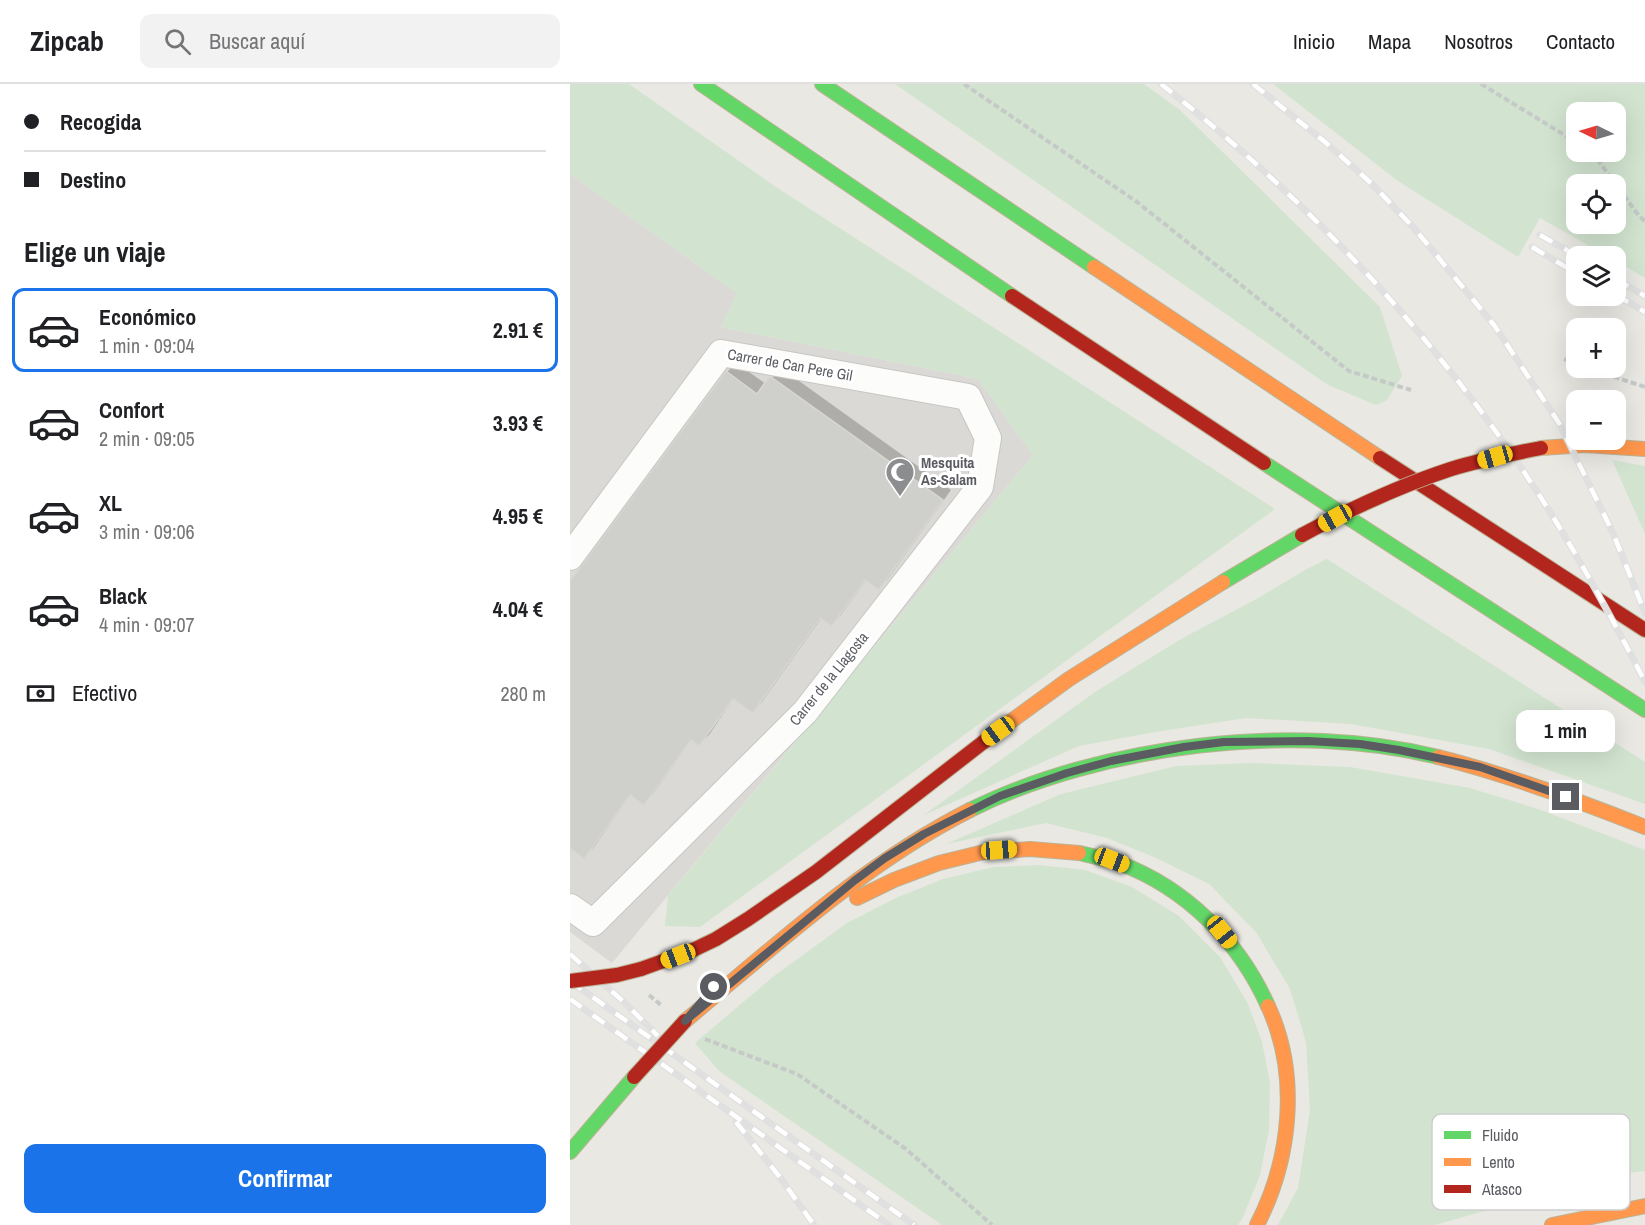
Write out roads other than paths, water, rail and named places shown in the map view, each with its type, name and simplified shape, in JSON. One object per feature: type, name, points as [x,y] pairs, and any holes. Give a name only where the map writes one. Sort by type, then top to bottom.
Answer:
[{"type":"highway","points":[[701,84],[1187,413],[1645,710]]},
{"type":"highway","points":[[822,84],[1280,392],[1645,630]]},
{"type":"highway","points":[[570,981],[617,975],[641,969],[716,939],[816,872],[980,744],[1069,679],[1192,601],[1302,535],[1335,518],[1382,495],[1439,473],[1495,457],[1541,448],[1585,445],[1645,449]]},
{"type":"highway","points":[[685,1021],[854,881],[924,834],[1000,796],[1111,761],[1224,742],[1308,741],[1360,744],[1480,767],[1645,827]]},
{"type":"highway","points":[[764,956],[863,895],[916,870],[970,855],[1023,848],[1069,850],[1112,860],[1137,869],[1161,882],[1184,897],[1222,932],[1253,975],[1275,1020],[1286,1073],[1286,1127],[1281,1163],[1272,1192],[1257,1225]]},
{"type":"highway","points":[[772,920],[816,872]]},
{"type":"highway","points":[[570,1152],[736,961]]},
{"type":"highway","points":[[1630,1209],[1645,1206]]},
{"type":"highway","points":[[1552,1225],[1624,1210]]},
{"type":"street","name":"Carrer de Can Pere Gil","points":[[570,557],[721,352],[968,397]]},
{"type":"street","name":"Carrer de la Llagosta","points":[[570,907],[593,923],[805,712],[980,487],[988,438],[968,397]]},
{"type":"railway","points":[[1161,84],[1212,125],[1309,214],[1355,261],[1442,360],[1482,412],[1554,518],[1645,682]]},
{"type":"railway","points":[[1253,84],[1325,142],[1371,183],[1414,228],[1494,325],[1559,423],[1613,533],[1645,613]]},
{"type":"railway","points":[[1540,235],[1566,250]]},
{"type":"railway","points":[[1532,247],[1566,267]]},
{"type":"railway","points":[[1626,285],[1645,296]]},
{"type":"railway","points":[[1626,301],[1645,312]]},
{"type":"railway","points":[[570,954],[658,1036]]},
{"type":"railway","points":[[570,981],[914,1225]]},
{"type":"railway","points":[[570,999],[889,1225]]},
{"type":"railway","points":[[736,1122],[814,1225]]},
{"type":"place","name":"Mesquita As-Salam","points":[[900,498]]}]
